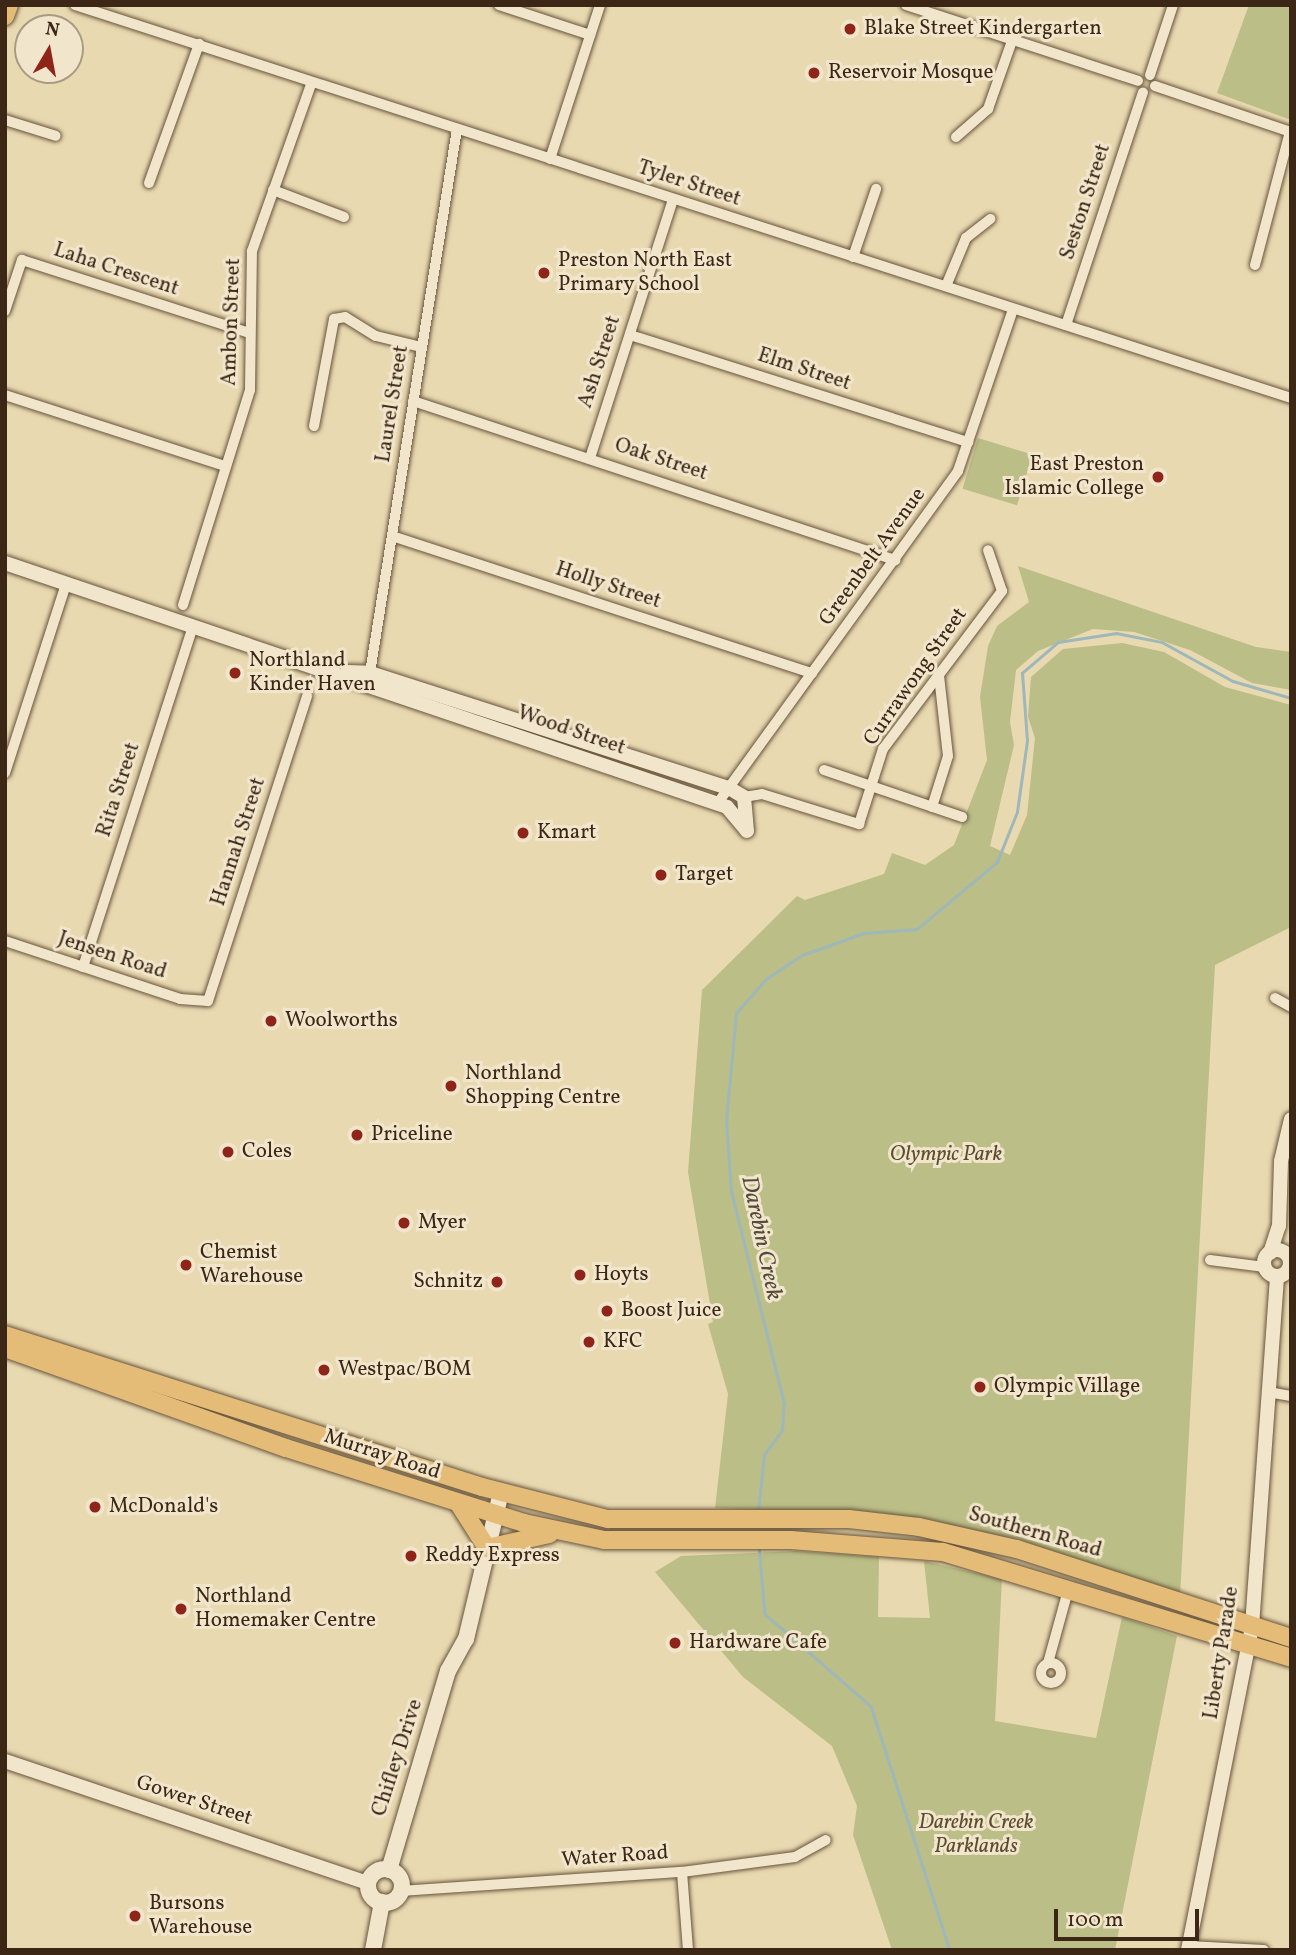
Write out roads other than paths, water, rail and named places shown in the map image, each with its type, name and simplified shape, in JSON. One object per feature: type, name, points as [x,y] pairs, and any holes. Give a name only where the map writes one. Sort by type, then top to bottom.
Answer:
[{"type":"main road","points":[[5,16],[9,5]]},
{"type":"main road","name":"Murray Road","points":[[5,1335],[118,1368],[501,1492],[608,1519],[758,1521]]},
{"type":"main road","name":"Murray Road","points":[[5,1348],[111,1389],[496,1515],[572,1533],[697,1543],[758,1541]]},
{"type":"main road","points":[[111,1389],[118,1368]]},
{"type":"main road","name":"Chifley Drive","points":[[389,1870],[398,1823],[453,1661],[466,1639],[463,1632],[501,1492]]},
{"type":"main road","points":[[460,1504],[487,1548],[532,1535],[572,1533]]},
{"type":"main road","name":"Southern Road","points":[[758,1521],[849,1520],[967,1536],[1291,1638]]},
{"type":"main road","points":[[697,1522],[697,1543]]},
{"type":"main road","name":"Southern Road","points":[[758,1541],[791,1540],[943,1552],[1069,1587],[1291,1658]]},
{"type":"main road","points":[[373,1950],[382,1902],[368,1883],[377,1871],[389,1870],[399,1877],[400,1891],[382,1902]]},
{"type":"street","name":"Tyler Street","points":[[75,5],[1291,398]]},
{"type":"street","points":[[499,5],[590,35]]},
{"type":"street","points":[[550,159],[600,5]]},
{"type":"street","points":[[906,5],[1138,81],[1150,75]]},
{"type":"street","points":[[1155,86],[1150,75],[1173,5]]},
{"type":"street","points":[[956,137],[989,109],[1012,41]]},
{"type":"street","points":[[149,183],[199,44]]},
{"type":"street","points":[[1138,81],[1143,92],[1155,86],[1290,132],[1255,265]]},
{"type":"street","name":"Ambon Street","points":[[183,605],[250,390],[252,251],[312,82]]},
{"type":"street","name":"Seston Street","points":[[1066,325],[1143,92]]},
{"type":"street","points":[[5,120],[56,136]]},
{"type":"street","name":"Laurel Street","points":[[369,679],[457,129]]},
{"type":"street","points":[[853,257],[876,189]]},
{"type":"street","points":[[274,190],[344,217]]},
{"type":"street","name":"Ash Street","points":[[590,458],[673,199]]},
{"type":"street","points":[[946,286],[966,238],[990,219]]},
{"type":"street","name":"Laha Crescent","points":[[5,310],[22,260],[249,333]]},
{"type":"street","name":"Greenbelt Avenue","points":[[722,805],[729,788],[958,471],[1013,309]]},
{"type":"street","points":[[314,426],[334,319],[345,317],[376,336],[421,347]]},
{"type":"street","name":"Elm Street","points":[[630,335],[968,442]]},
{"type":"street","points":[[5,394],[225,466]]},
{"type":"street","name":"Oak Street","points":[[413,401],[895,560]]},
{"type":"street","name":"Holly Street","points":[[392,536],[812,673]]},
{"type":"street","name":"Currawong Street","points":[[852,825],[862,820],[883,749],[1002,591],[988,550]]},
{"type":"street","name":"Wood Street","points":[[5,563],[338,672],[675,769],[729,788],[744,797],[762,794],[852,825]]},
{"type":"street","points":[[5,773],[66,584]]},
{"type":"street","name":"Rita Street","points":[[83,967],[193,626]]},
{"type":"street","points":[[932,807],[948,756],[939,676]]},
{"type":"street","name":"Wood Street","points":[[369,679],[722,805],[747,831],[744,797]]},
{"type":"street","name":"Hannah Street","points":[[208,1001],[307,696]]},
{"type":"street","points":[[675,769],[679,790]]},
{"type":"street","points":[[824,770],[962,817]]},
{"type":"street","points":[[722,805],[744,797]]},
{"type":"street","name":"Jensen Road","points":[[5,941],[197,1004],[208,1001]]},
{"type":"street","points":[[1275,998],[1291,1007]]},
{"type":"street","name":"Liberty Parade","points":[[1189,1948],[1252,1626],[1279,1226],[1289,1135]]},
{"type":"street","points":[[1210,1260],[1278,1263]]},
{"type":"street","points":[[1268,1392],[1291,1396]]},
{"type":"street","points":[[1048,1663],[1069,1587]]},
{"type":"street","name":"Gower Street","points":[[5,1761],[368,1883]]},
{"type":"street","name":"Water Road","points":[[400,1891],[682,1872],[795,1857],[826,1840]]},
{"type":"street","points":[[682,1872],[688,1950]]},
{"type":"street","points":[[1189,1948],[1264,1950]]},
{"type":"waterway","name":"Darebin Creek","points":[[758,1511],[764,1455],[782,1430],[784,1404],[731,1192],[726,1121],[736,1013],[766,979],[802,955],[864,933],[917,929],[997,862],[1017,812],[1027,741],[1022,673],[1058,642],[1116,633],[1162,642],[1233,681],[1291,698]]},
{"type":"waterway","name":"Darebin Creek","points":[[759,1545],[765,1614],[871,1706],[950,1950]]},
{"type":"place","name":"Blake Street Kindergarten","points":[[850,29]]},
{"type":"place","name":"Reservoir Mosque","points":[[814,73]]},
{"type":"place","name":"Preston North East Primary School","points":[[544,273]]},
{"type":"place","name":"East Preston Islamic College","points":[[1158,477]]},
{"type":"place","name":"Northland Kinder Haven","points":[[235,673]]},
{"type":"place","name":"Kmart","points":[[523,833]]},
{"type":"place","name":"Target","points":[[661,875]]},
{"type":"place","name":"Woolworths","points":[[271,1021]]},
{"type":"place","name":"Northland Shopping Centre","points":[[451,1086]]},
{"type":"place","name":"Priceline","points":[[357,1135]]},
{"type":"place","name":"Coles","points":[[228,1152]]},
{"type":"place","name":"Myer","points":[[404,1223]]},
{"type":"place","name":"Chemist Warehouse","points":[[186,1265]]},
{"type":"place","name":"Hoyts","points":[[580,1275]]},
{"type":"place","name":"Schnitz","points":[[497,1282]]},
{"type":"place","name":"Boost Juice","points":[[607,1311]]},
{"type":"place","name":"KFC","points":[[589,1342]]},
{"type":"place","name":"Westpac/BOM","points":[[324,1370]]},
{"type":"place","name":"Olympic Village","points":[[980,1387]]},
{"type":"place","name":"McDonald's","points":[[95,1507]]},
{"type":"place","name":"Reddy Express","points":[[411,1556]]},
{"type":"place","name":"Northland Homemaker Centre","points":[[181,1609]]},
{"type":"place","name":"Hardware Cafe","points":[[675,1643]]},
{"type":"place","name":"Bursons Warehouse","points":[[135,1916]]},
{"type":"park label","name":"Olympic Park","points":[[946,1155]]},
{"type":"park label","name":"Darebin Creek Parklands","points":[[976,1835]]}]
